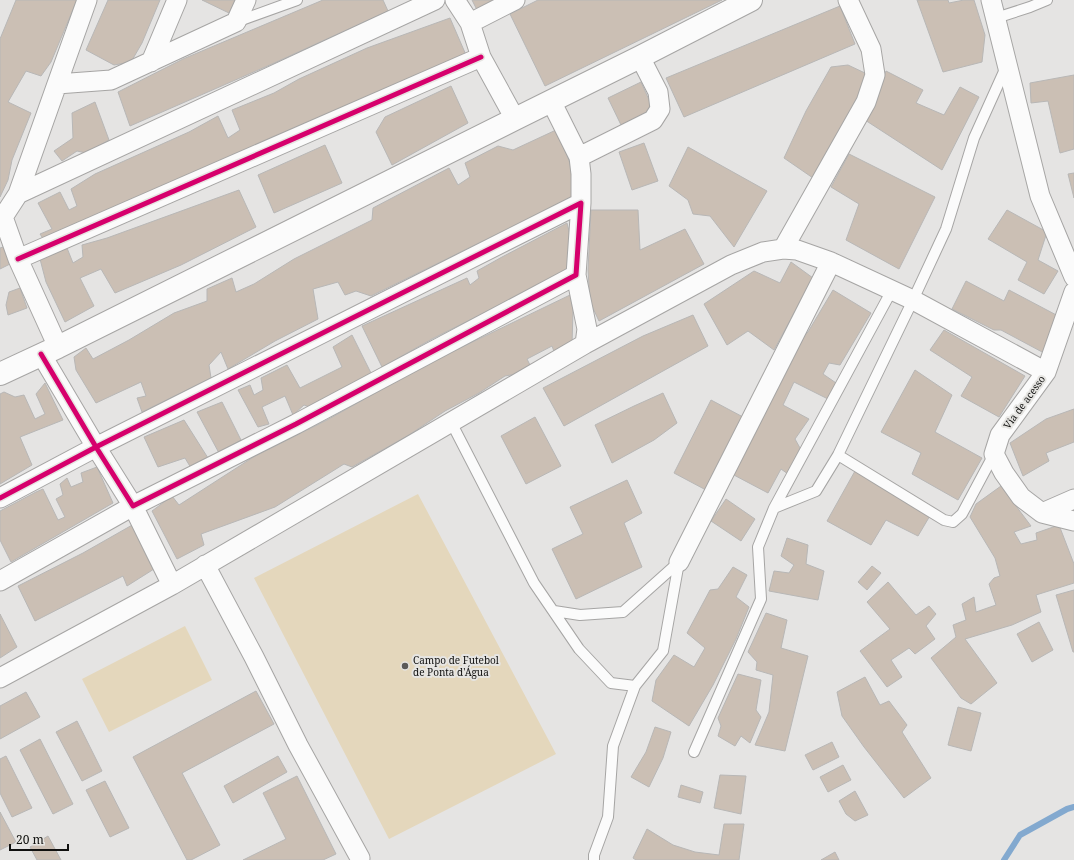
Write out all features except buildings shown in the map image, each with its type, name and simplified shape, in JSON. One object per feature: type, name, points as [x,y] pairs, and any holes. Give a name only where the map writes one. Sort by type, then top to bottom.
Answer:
[{"type":"street","points":[[87,0],[18,194],[1,218],[18,259],[50,351],[96,446],[133,506],[172,585]]},
{"type":"street","points":[[151,62],[177,0]]},
{"type":"street","points":[[57,84],[111,80],[236,22],[246,0]]},
{"type":"street","points":[[18,194],[435,0]]},
{"type":"street","points":[[455,0],[470,22],[481,57],[515,118]]},
{"type":"street","points":[[470,22],[515,0]]},
{"type":"street","points":[[0,374],[50,351],[640,57],[751,0]]},
{"type":"street","points":[[783,249],[866,102],[875,75],[871,49],[848,0]]},
{"type":"street","points":[[991,0],[1040,196],[1074,277]]},
{"type":"street","points":[[18,259],[481,57]]},
{"type":"street","points":[[579,157],[653,120],[660,109],[658,92],[640,57]]},
{"type":"street","points":[[550,101],[579,157],[581,174],[581,203],[576,275],[587,329],[585,344]]},
{"type":"street","points":[[0,498],[96,446],[581,203]]},
{"type":"street","points":[[0,678],[172,585],[585,344],[731,264],[763,252],[783,249],[797,250],[831,262],[913,300],[1046,372]]},
{"type":"street","points":[[679,562],[831,262]]},
{"type":"street","points":[[0,581],[133,506],[296,424],[576,275]]},
{"type":"street","name":"Via de acesso","points":[[994,454],[1000,435],[1046,372],[1074,292]]},
{"type":"street","points":[[994,454],[1004,473],[1021,497],[1042,513],[1074,521]]},
{"type":"street","points":[[1042,513],[1074,499]]},
{"type":"street","points":[[205,565],[254,657],[298,745],[360,859]]},
{"type":"lane","points":[[236,22],[297,0]]},
{"type":"lane","points":[[996,18],[1047,0]]},
{"type":"lane","points":[[774,508],[816,491],[838,454],[946,229],[974,138],[1007,66]]},
{"type":"lane","points":[[694,752],[761,599],[758,547],[774,508],[892,290]]},
{"type":"lane","points":[[451,422],[534,584],[579,649],[611,683],[635,686]]},
{"type":"lane","points":[[838,454],[944,520],[954,522],[962,514],[994,454]]},
{"type":"lane","points":[[554,611],[580,615],[623,612],[679,562]]},
{"type":"lane","points":[[594,860],[594,855],[608,817],[613,746],[635,686],[663,651],[679,562]]},
{"type":"shaded area","name":"Campo de Futebol de Ponta d'Água","points":[[418,494],[556,754],[389,839],[254,578]]},
{"type":"shaded area","points":[[185,626],[212,680],[109,732],[82,679]]},
{"type":"waterway","points":[[1004,860],[1020,835],[1067,809],[1074,807]]},
{"type":"cycle path","points":[[18,259],[481,57]]},
{"type":"cycle path","points":[[0,498],[96,447],[581,203],[576,275],[296,424],[133,506],[96,447],[41,354]]},
{"type":"place","name":"Campo de Futebol de Ponta d'Água","points":[[405,666]]}]
